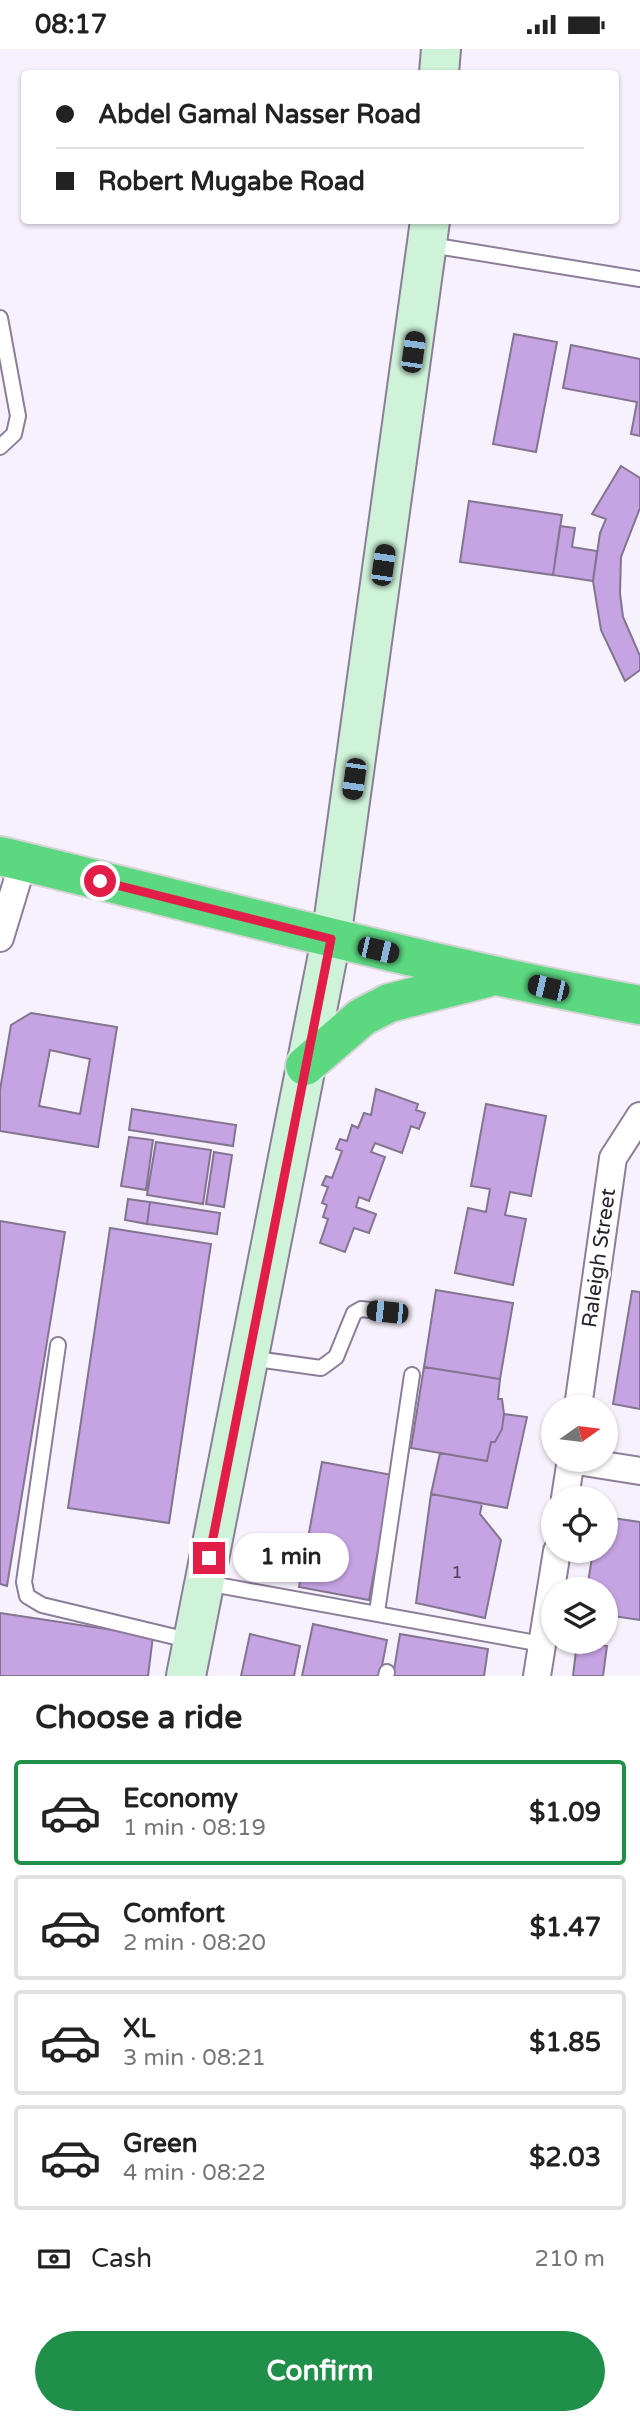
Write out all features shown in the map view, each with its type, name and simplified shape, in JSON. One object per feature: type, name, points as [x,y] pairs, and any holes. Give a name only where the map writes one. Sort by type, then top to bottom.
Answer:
[{"type":"highway","points":[[11,859],[331,939],[640,1005]]},
{"type":"highway","points":[[304,1066],[362,1017],[388,1003],[496,976]]},
{"type":"main road","points":[[439,70],[441,49]]},
{"type":"main road","points":[[189,1658],[331,939],[429,233]]},
{"type":"street","points":[[0,938],[11,859]]},
{"type":"street","name":"Raleigh Street","points":[[580,1395],[613,1158],[640,1116]]},
{"type":"street","points":[[618,1467],[640,1471]]},
{"type":"street","points":[[537,1676],[541,1650]]},
{"type":"lane","points":[[429,233],[640,279]]},
{"type":"lane","points":[[0,318],[18,416],[14,434],[0,447]]},
{"type":"lane","points":[[248,1357],[321,1368],[337,1357],[354,1313],[361,1310],[387,1312]]},
{"type":"lane","points":[[58,1345],[24,1582],[27,1596],[42,1605],[189,1658]]},
{"type":"lane","points":[[377,1612],[412,1375]]},
{"type":"lane","points":[[204,1583],[377,1612],[541,1644]]},
{"type":"building","points":[[514,334],[557,342],[536,452],[493,444]]},
{"type":"building","points":[[571,345],[640,359],[640,436],[631,434],[637,402],[563,388]]},
{"type":"building","points":[[621,466],[640,478],[640,508],[621,557],[620,593],[623,617],[640,656],[640,670],[625,681],[601,630],[593,581],[600,533],[606,519],[592,514]]},
{"type":"building","points":[[469,501],[562,515],[553,575],[460,562]]},
{"type":"building","points":[[560,526],[575,528],[572,547],[597,551],[593,581],[553,575]]},
{"type":"building","points":[[31,1013],[117,1027],[98,1147],[0,1131],[0,1090],[11,1025]],"holes":[[[50,1050],[90,1059],[80,1114],[39,1106]]]},
{"type":"building","points":[[376,1089],[418,1104],[416,1110],[425,1113],[419,1129],[411,1126],[402,1153],[375,1143],[371,1152],[385,1157],[369,1201],[359,1197],[356,1207],[376,1214],[369,1233],[354,1228],[345,1252],[320,1243],[328,1219],[323,1217],[327,1205],[322,1203],[328,1187],[322,1185],[326,1176],[332,1178],[342,1151],[336,1149],[340,1139],[347,1141],[352,1125],[358,1128],[364,1113],[371,1115]]},
{"type":"building","points":[[486,1104],[546,1116],[531,1196],[510,1192],[505,1215],[526,1219],[513,1285],[455,1273],[468,1208],[486,1212],[490,1189],[471,1186]]},
{"type":"building","points":[[132,1109],[236,1125],[233,1146],[129,1130]]},
{"type":"building","points":[[129,1137],[153,1140],[146,1190],[121,1186]]},
{"type":"building","points":[[156,1142],[211,1150],[203,1204],[147,1195]]},
{"type":"building","points":[[214,1152],[232,1155],[224,1207],[206,1204]]},
{"type":"building","points":[[128,1199],[150,1202],[147,1224],[125,1220]]},
{"type":"building","points":[[150,1202],[220,1213],[217,1234],[147,1224]]},
{"type":"building","points":[[0,1221],[65,1232],[7,1586],[0,1584]]},
{"type":"building","points":[[110,1228],[211,1244],[169,1523],[68,1508]]},
{"type":"building","points":[[436,1290],[513,1303],[500,1379],[424,1367]]},
{"type":"building","points":[[632,1291],[640,1292],[640,1409],[618,1405],[618,1395],[615,1395]]},
{"type":"building","points":[[424,1367],[500,1379],[498,1399],[502,1399],[504,1414],[502,1429],[495,1442],[491,1442],[487,1461],[411,1448]]},
{"type":"building","points":[[504,1414],[527,1417],[507,1508],[431,1494],[440,1453],[487,1461],[491,1442],[495,1442],[502,1429]]},
{"type":"building","points":[[322,1462],[392,1475],[369,1600],[299,1587]]},
{"type":"building","points":[[431,1494],[482,1503],[480,1514],[501,1540],[485,1618],[416,1603]]},
{"type":"building","points":[[618,1519],[640,1522],[640,1620],[618,1617],[618,1577],[589,1577],[591,1563],[618,1563]]},
{"type":"building","points":[[0,1613],[153,1636],[148,1676],[0,1676]]},
{"type":"building","points":[[313,1624],[387,1640],[380,1676],[302,1676]]},
{"type":"building","points":[[250,1634],[300,1646],[294,1676],[241,1676]]},
{"type":"building","points":[[400,1634],[488,1649],[484,1676],[393,1676]]},
{"type":"building","points":[[576,1654],[606,1654],[603,1676],[573,1676]]},
{"type":"route","points":[[100,881],[331,939],[209,1558]]}]
